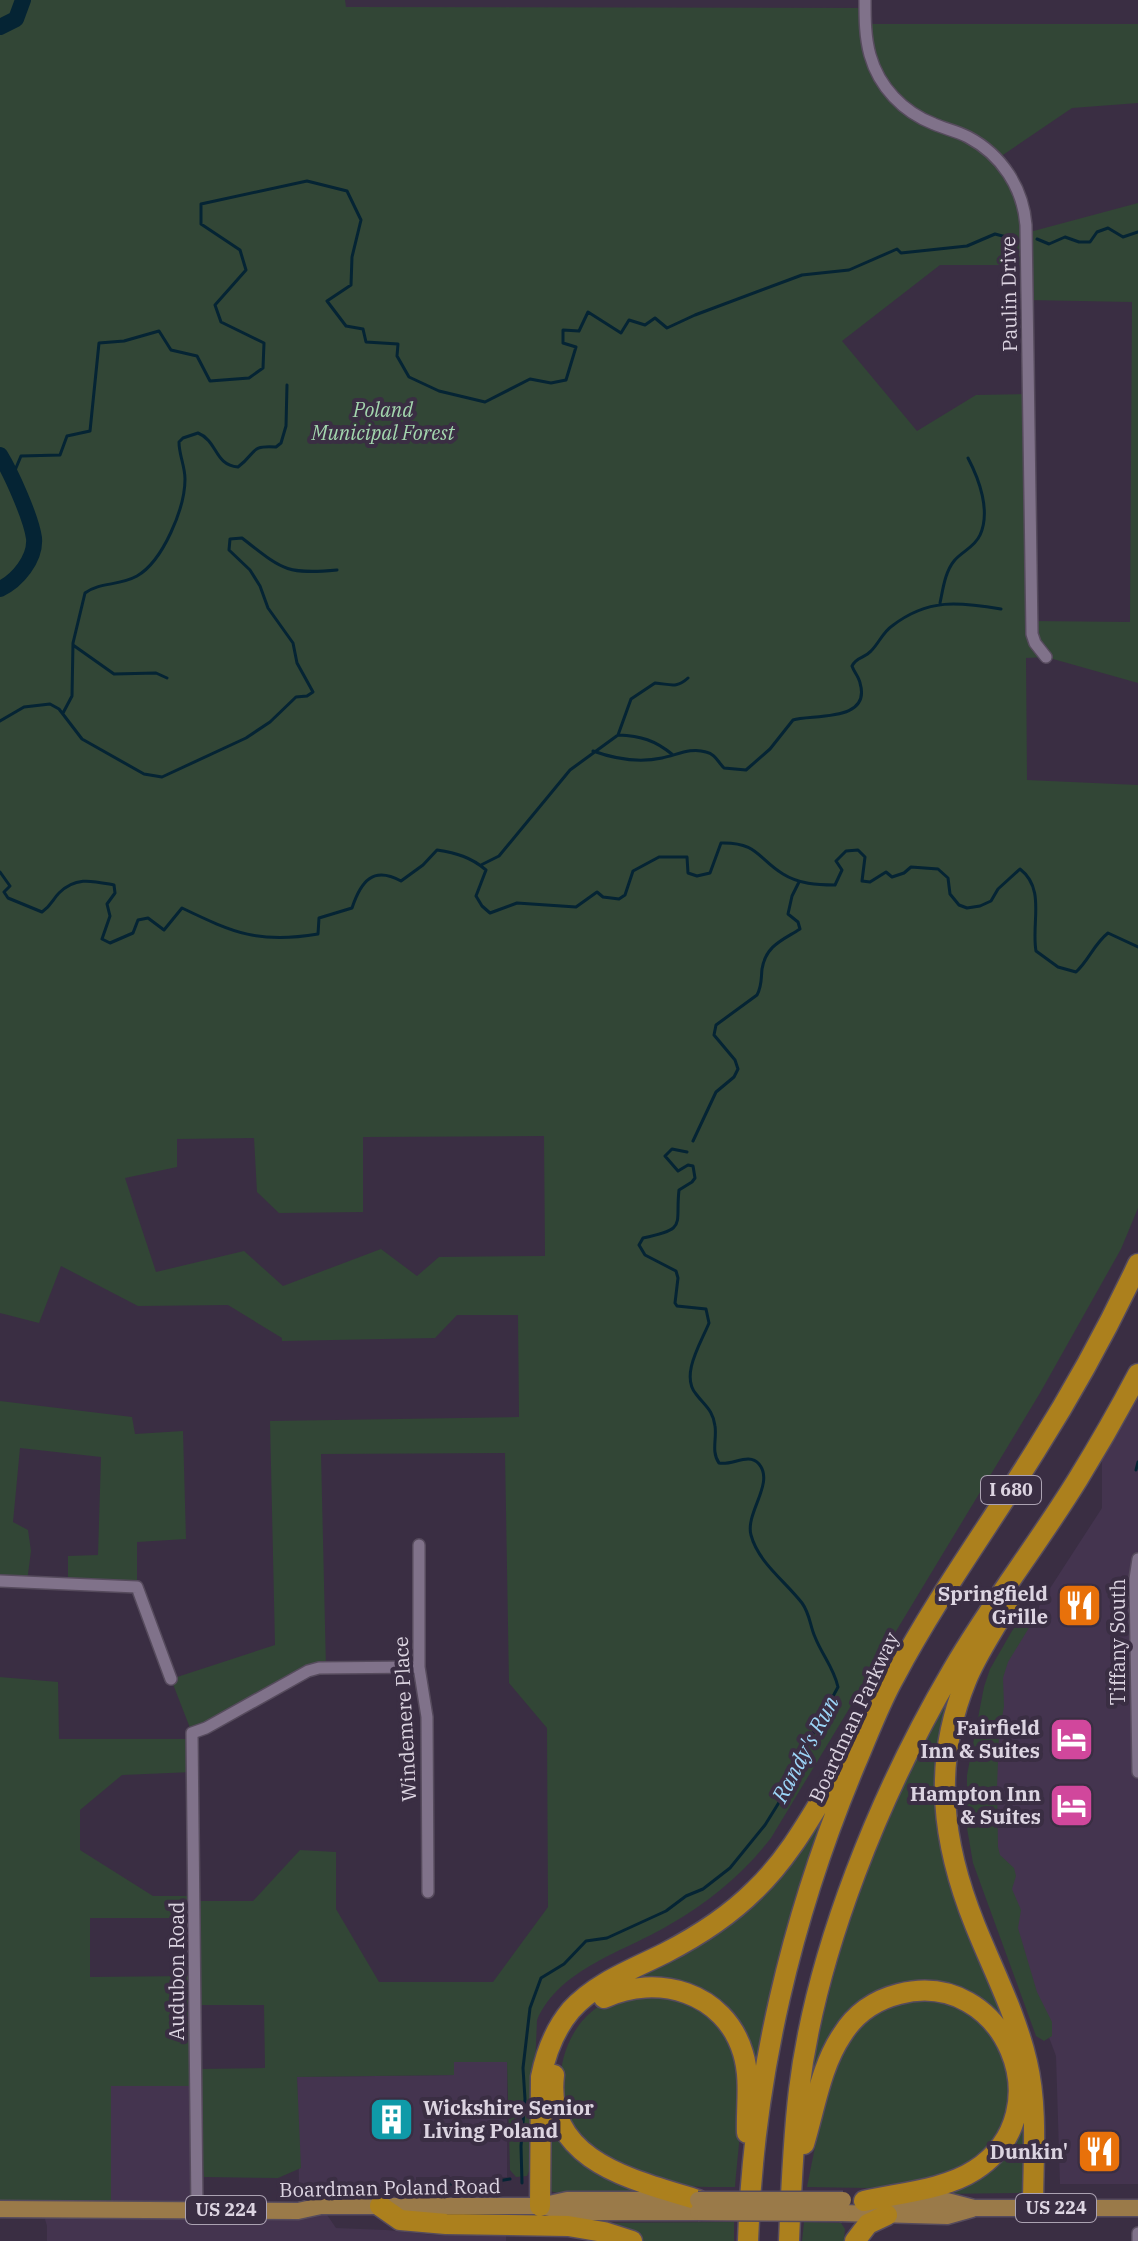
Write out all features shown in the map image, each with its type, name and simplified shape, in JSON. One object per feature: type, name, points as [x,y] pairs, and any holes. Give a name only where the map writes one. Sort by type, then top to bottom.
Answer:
[{"type":"highway","name":"Boardman Parkway","points":[[748,2241],[765,2073],[785,1974],[826,1838],[893,1679],[1086,1367],[1138,1264]]},
{"type":"highway","name":"I 680","points":[[789,2241],[799,2090],[828,1959],[865,1851],[902,1766],[952,1671],[1077,1482],[1138,1374]]},
{"type":"highway","points":[[1033,2208],[1032,2097],[1028,2063],[1013,2014],[971,1913],[952,1856],[944,1793],[945,1771],[953,1720],[967,1678],[1077,1482]]},
{"type":"highway","points":[[540,2206],[541,2077],[557,2030],[571,2010],[589,1993],[693,1938],[756,1890],[790,1850],[877,1713]]},
{"type":"highway","points":[[698,2206],[596,2163],[572,2141],[558,2114],[553,2084],[561,2044],[570,2027],[584,2012],[598,2000],[622,1989],[657,1986],[689,1993],[719,2013],[734,2033],[743,2052],[748,2083],[746,2129],[750,2208]]},
{"type":"highway","points":[[793,2182],[825,2069],[851,2023],[875,2003],[909,1992],[945,1993],[971,2004],[1000,2031],[1009,2044],[1016,2064],[1019,2099],[1008,2134],[991,2158],[965,2175],[850,2205]]},
{"type":"highway","points":[[380,2206],[400,2220],[568,2226],[632,2241]]},
{"type":"highway","points":[[855,2241],[868,2224],[887,2215]]},
{"type":"main road","name":"Boardman Poland Road","points":[[0,2209],[298,2211],[321,2206],[540,2206],[567,2200],[698,2206],[947,2201],[974,2208],[1138,2208]]},
{"type":"main road","name":"Boardman Poland Road","points":[[850,2205],[887,2215],[947,2216],[974,2208]]},
{"type":"street","name":"Paulin Drive","points":[[865,0],[870,54],[886,88],[913,114],[962,134],[985,148],[1004,167],[1021,199],[1026,225],[1032,634],[1046,657]]},
{"type":"street","name":"Windemere Place","points":[[419,1545],[419,1667],[427,1717],[428,1892]]},
{"type":"street","name":"Tiffany South","points":[[1138,1559],[1135,1579],[1138,1772]]},
{"type":"street","points":[[0,1581],[137,1587],[171,1679]]},
{"type":"street","name":"Audubon Road","points":[[197,2210],[192,1733],[308,1671],[319,1668],[419,1667]]},
{"type":"street","points":[[1138,2233],[1138,2241]]},
{"type":"shaded area","points":[[1138,1374],[1138,2184],[1060,2184],[1056,2056],[1008,1928],[990,1853],[999,1676],[1045,1596],[1102,1508],[1102,1440]]},
{"type":"shaded area","points":[[454,2062],[507,2062],[507,2177],[416,2177],[416,2186],[299,2186],[297,2077],[453,2075]]},
{"type":"shaded area","points":[[110,2086],[196,2086],[197,2210],[321,2206],[336,2228],[506,2236],[506,2241],[47,2241],[42,2209],[111,2209]]},
{"type":"green space","name":"Poland Municipal Forest","points":[[0,0],[345,0],[346,7],[865,8],[866,24],[1138,24],[1138,103],[1072,108],[997,159],[1011,177],[1026,233],[1138,203],[1138,683],[1046,657],[1026,658],[1027,780],[1138,785],[1138,1208],[1121,1249],[1040,1393],[771,1838],[749,1864],[698,1907],[577,1974],[547,2002],[537,2020],[531,2166],[527,2176],[516,2177],[510,2170],[507,2062],[454,2062],[454,2075],[297,2077],[301,2168],[278,2178],[204,2177],[195,2086],[111,2086],[111,2209],[0,2209],[0,1677],[58,1682],[59,1739],[192,1739],[193,1772],[122,1775],[80,1810],[80,1850],[153,1896],[195,1896],[195,1901],[253,1901],[300,1850],[336,1852],[336,1909],[379,1982],[493,1982],[548,1907],[547,1728],[509,1683],[505,1453],[321,1454],[326,1668],[192,1733],[171,1679],[275,1645],[270,1421],[519,1417],[518,1315],[457,1315],[435,1338],[282,1341],[282,1338],[228,1305],[138,1306],[61,1266],[39,1323],[0,1313]],"holes":[[[940,265],[1026,265],[1027,300],[1132,302],[1130,622],[1032,621],[1028,394],[976,395],[917,431],[842,341]],[[544,1136],[545,1256],[439,1257],[417,1276],[381,1249],[283,1286],[244,1251],[156,1272],[125,1178],[177,1167],[177,1139],[254,1138],[257,1192],[279,1213],[363,1212],[363,1137]],[[90,1918],[194,1918],[194,1976],[90,1977]],[[196,2005],[264,2005],[265,2068],[196,2069]]]},
{"type":"green space","points":[[0,1401],[132,1417],[135,1434],[183,1431],[186,1539],[137,1542],[137,1587],[68,1584],[68,1556],[98,1555],[101,1457],[20,1448],[13,1522],[28,1530],[31,1551],[27,1582],[0,1581]]},
{"type":"green space","points":[[1033,1605],[1038,1605],[1038,1613],[1008,1662],[1003,1678],[1004,1706],[997,1787],[998,1847],[1000,1855],[1014,1868],[1016,1876],[1012,1889],[1021,1910],[1018,1928],[1037,1992],[1052,2022],[1052,2036],[1044,2041],[1036,2036],[973,1863],[967,1828],[967,1775],[984,1687],[990,1669],[1012,1631]]},
{"type":"green space","points":[[960,1675],[940,1795],[1014,2029],[978,2003],[883,1995],[806,2095],[839,1957],[872,1856],[902,1785]]},
{"type":"green space","points":[[831,1791],[756,2080],[718,2006],[619,1987],[698,1941]]},
{"type":"green space","points":[[673,1994],[711,2016],[734,2053],[741,2097],[735,2187],[670,2185],[632,2175],[576,2135],[565,2114],[561,2074],[565,2054],[584,2019],[599,2006],[618,1998]]},
{"type":"green space","points":[[920,1997],[969,2010],[1008,2055],[1012,2111],[979,2161],[915,2184],[868,2188],[807,2187],[828,2082],[854,2029],[882,2008]]},
{"type":"green space","points":[[550,2097],[552,2113],[642,2191],[579,2194],[547,2190]]},
{"type":"green space","points":[[1025,2098],[1024,2191],[936,2194],[965,2182]]},
{"type":"green space","points":[[734,2222],[734,2241],[644,2241],[589,2223]]},
{"type":"green space","points":[[804,2222],[841,2223],[845,2229],[844,2241],[802,2241]]},
{"type":"waterway","points":[[0,27],[16,19],[23,0]]},
{"type":"waterway","points":[[13,475],[21,456],[60,455],[67,436],[90,431],[99,343],[124,341],[159,331],[171,350],[197,356],[210,381],[249,378],[263,368],[264,343],[221,322],[215,305],[246,270],[240,250],[201,224],[201,204],[307,181],[347,191],[361,220],[352,257],[351,285],[327,301],[346,326],[363,329],[366,342],[398,344],[397,356],[409,377],[439,391],[485,402],[530,379],[551,383],[566,380],[576,347],[563,343],[563,330],[579,331],[588,312],[621,333],[629,320],[645,325],[655,318],[667,328],[802,275],[849,270],[897,249],[901,253],[967,246],[995,234],[1014,239]]},
{"type":"waterway","points":[[1037,239],[1049,244],[1065,237],[1090,242],[1097,232],[1108,228],[1123,237],[1138,232]]},
{"type":"waterway","points":[[63,713],[72,696],[73,643],[85,593],[137,576],[155,559],[171,533],[184,491],[185,474],[179,442],[198,433],[209,441],[224,462],[238,467],[257,449],[276,447],[281,443],[286,426],[287,385]]},
{"type":"waterway","points":[[0,455],[20,495],[34,538],[29,561],[13,581],[0,589]]},
{"type":"waterway","points":[[940,603],[951,565],[975,543],[983,526],[982,495],[968,458]]},
{"type":"waterway","points":[[0,721],[24,707],[50,704],[59,709],[82,739],[144,774],[162,777],[246,738],[270,722],[296,697],[313,692],[297,663],[293,643],[268,608],[260,586],[250,570],[229,550],[230,539],[242,538],[285,568],[337,570]]},
{"type":"waterway","points":[[593,751],[635,760],[700,751],[712,754],[724,768],[746,770],[770,749],[793,720],[838,714],[857,705],[861,696],[860,683],[852,666],[871,651],[889,628],[905,617],[944,604],[1001,609]]},
{"type":"waterway","points":[[73,645],[114,674],[156,673],[167,678]]},
{"type":"waterway","points":[[481,865],[499,856],[570,770],[618,735],[631,699],[655,683],[676,685],[688,678]]},
{"type":"waterway","points":[[618,735],[647,740],[673,755]]},
{"type":"waterway","points":[[0,872],[10,886],[4,892],[8,898],[42,912],[72,884],[85,881],[114,885],[115,893],[107,904],[110,916],[102,939],[110,943],[133,933],[138,920],[148,918],[164,930],[182,908],[247,934],[279,938],[318,934],[319,918],[352,908],[369,879],[383,875],[401,881],[437,850],[463,856],[486,870],[476,896],[490,913],[517,903],[576,907],[597,892],[603,897],[619,899],[625,895],[633,871],[659,857],[687,857],[688,873],[697,876],[710,873],[721,843],[750,848],[795,880],[835,885],[842,870],[836,861],[846,851],[858,850],[865,857],[862,881],[870,882],[886,872],[892,877],[911,867],[938,869],[948,878],[950,894],[959,905],[967,908],[991,901],[998,889],[1020,869],[1028,877],[1035,896],[1036,951],[1058,967],[1076,972],[1108,933],[1138,947]]},
{"type":"waterway","name":"Randy's Run","points":[[693,1141],[716,1092],[734,1077],[738,1069],[735,1060],[714,1035],[716,1025],[757,995],[767,954],[776,944],[800,929],[798,922],[788,914],[799,882]]},
{"type":"waterway","name":"Randy's Run","points":[[522,2183],[523,2068],[530,2008],[541,1978],[564,1964],[586,1941],[607,1938],[666,1911],[730,1868],[765,1825],[783,1796],[838,1687],[805,1607],[766,1563],[751,1535],[752,1517],[764,1480],[759,1464],[750,1459],[724,1463],[719,1463],[717,1459],[714,1421],[696,1394],[690,1378],[694,1359],[709,1323],[706,1309],[677,1306],[676,1271],[645,1255],[639,1245],[643,1238],[667,1232],[676,1224],[679,1190],[695,1178],[693,1166],[688,1165],[678,1171],[665,1156],[672,1149],[687,1152]]},
{"type":"waterway","points":[[1136,1470],[1138,1462]]},
{"type":"waterway","points":[[420,2185],[510,2179]]},
{"type":"place","name":"Springfield Grille","points":[[1079,1606]]},
{"type":"place","name":"Fairfield Inn & Suites","points":[[1071,1740]]},
{"type":"place","name":"Hampton Inn & Suites","points":[[1072,1806]]},
{"type":"place","name":"Wickshire Senior Living Poland","points":[[392,2119]]},
{"type":"place","name":"Dunkin'","points":[[1099,2152]]}]
